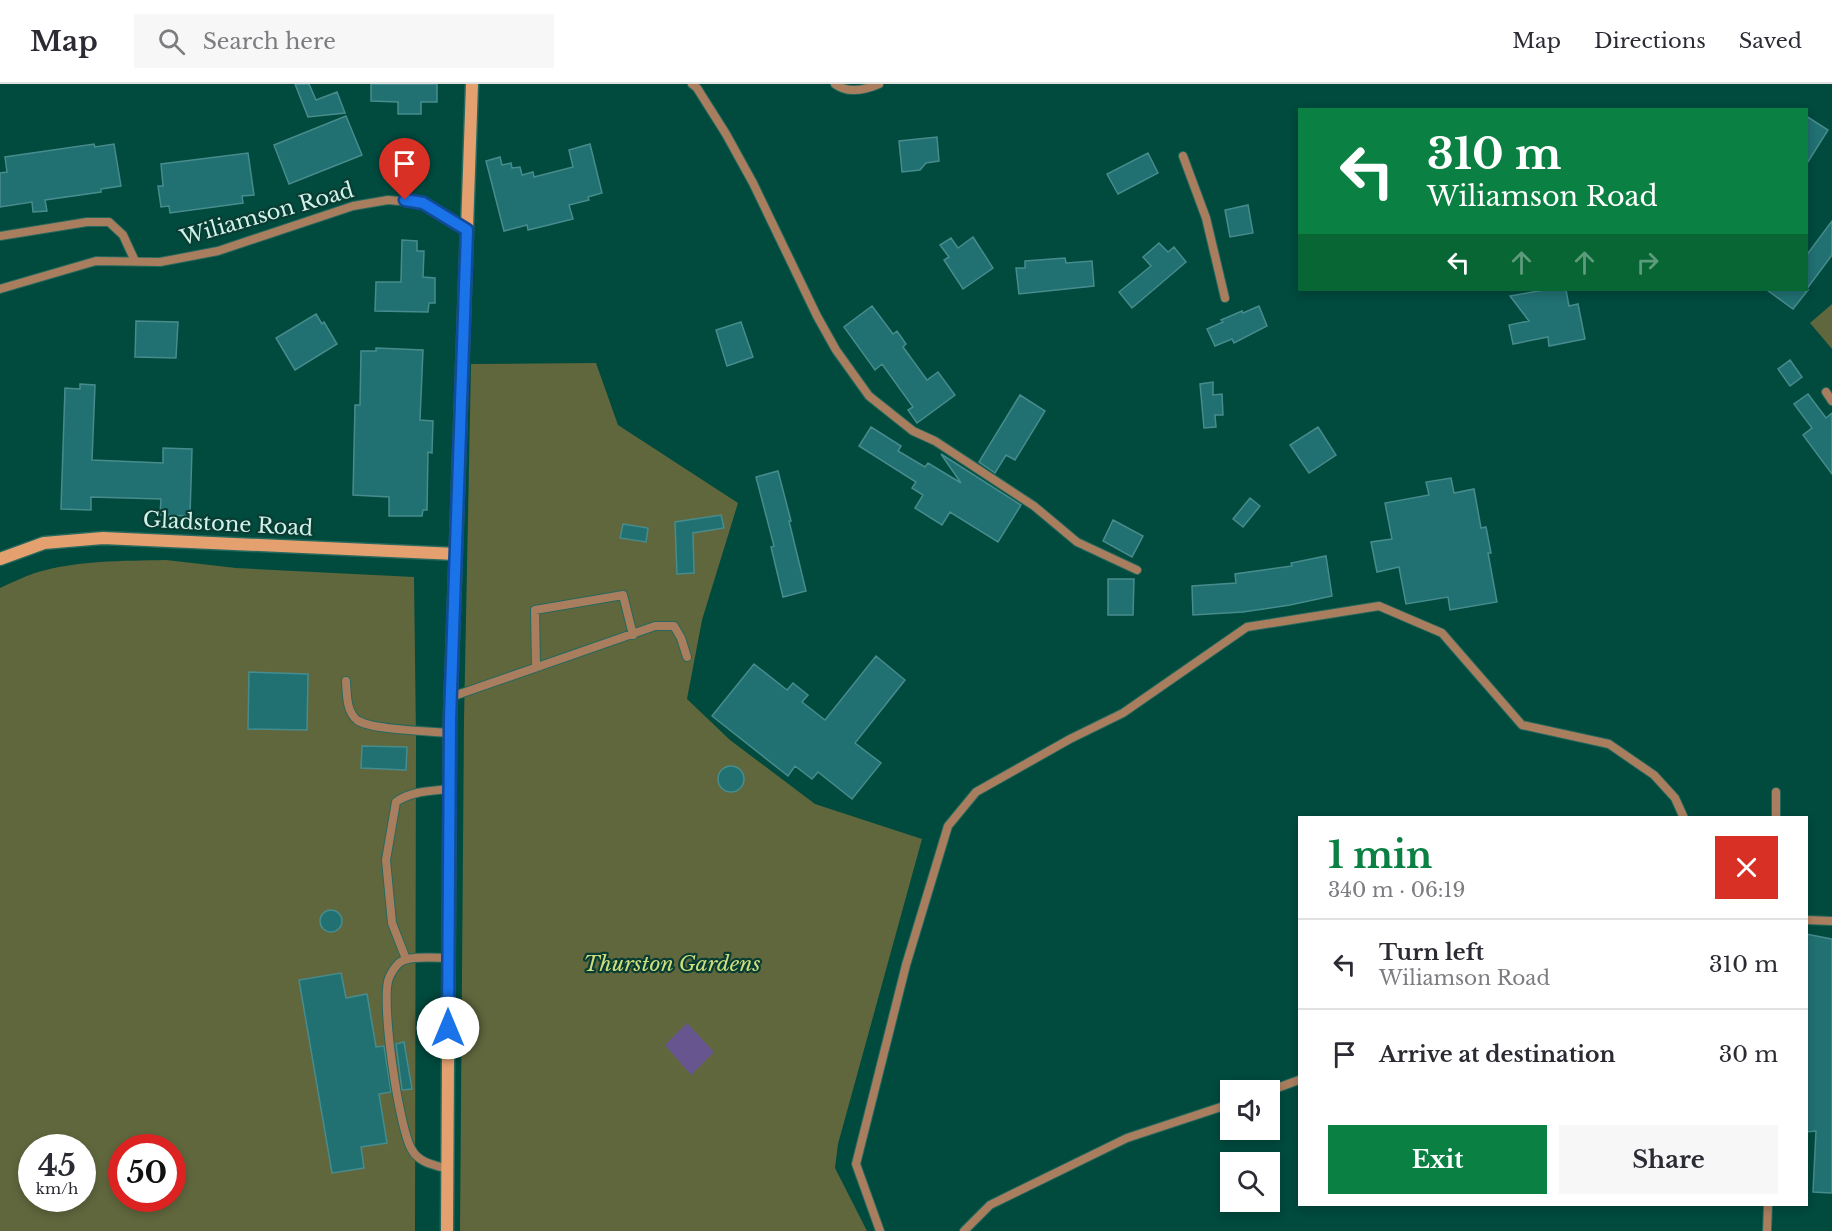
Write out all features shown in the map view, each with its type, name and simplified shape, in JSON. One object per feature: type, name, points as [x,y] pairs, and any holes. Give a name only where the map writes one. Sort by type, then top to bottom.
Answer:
[{"type":"main road","points":[[447,1231],[450,733],[472,84]]},
{"type":"main road","name":"Gladstone Road","points":[[0,559],[44,543],[103,538],[456,554]]},
{"type":"lane","points":[[692,84],[697,88],[726,134],[836,350],[869,396],[912,431],[935,441],[1034,506],[1077,542],[1137,570]]},
{"type":"lane","points":[[835,84],[837,87],[851,91],[879,84]]},
{"type":"lane","points":[[1183,156],[1206,218],[1225,298]]},
{"type":"lane","name":"Wiliamson Road","points":[[0,290],[96,261],[160,262],[218,251],[353,206],[388,200],[423,203],[467,230]]},
{"type":"lane","points":[[0,236],[87,222],[108,222],[123,235],[135,261]]},
{"type":"lane","points":[[1826,392],[1832,401]]},
{"type":"lane","points":[[536,667],[535,610],[623,595],[633,634]]},
{"type":"lane","points":[[880,1231],[856,1164],[906,965],[948,826],[976,792],[1070,739],[1123,713],[1247,627],[1379,606],[1442,633],[1522,725],[1610,744],[1653,775],[1675,798],[1683,816]]},
{"type":"lane","points":[[451,698],[655,626],[674,626],[681,638],[687,657]]},
{"type":"lane","points":[[346,681],[348,707],[357,720],[371,726],[450,733]]},
{"type":"lane","points":[[406,958],[392,923],[386,860],[396,802],[405,795],[449,789]]},
{"type":"lane","points":[[1776,792],[1776,816]]},
{"type":"lane","points":[[1808,921],[1832,921]]},
{"type":"lane","points":[[448,1169],[421,1160],[412,1151],[405,1134],[398,1106],[387,1020],[388,979],[398,963],[406,958],[449,958]]},
{"type":"lane","points":[[1280,1087],[1298,1080]]},
{"type":"lane","points":[[964,1231],[990,1205],[1126,1138],[1220,1107]]},
{"type":"lane","points":[[1767,1231],[1768,1206]]},
{"type":"green space","points":[[1832,304],[1832,349],[1810,323]]},
{"type":"green space","name":"Thurston Gardens","points":[[596,363],[618,425],[738,503],[702,620],[687,699],[730,740],[815,804],[922,839],[838,1144],[835,1168],[867,1231],[460,1231],[464,720],[471,364]]},
{"type":"green space","points":[[166,560],[236,568],[414,577],[415,1231],[0,1231],[0,588],[35,573],[100,562]]},
{"type":"shaded area","points":[[687,1023],[714,1052],[691,1075],[665,1045]]},
{"type":"building","points":[[295,84],[309,84],[316,100],[337,92],[345,113],[308,117]]},
{"type":"building","points":[[371,84],[437,84],[437,102],[421,102],[421,114],[398,114],[398,102],[371,101]]},
{"type":"building","points":[[346,116],[362,155],[289,184],[274,145]]},
{"type":"building","points":[[1808,117],[1828,130],[1808,162]]},
{"type":"building","points":[[937,137],[939,161],[926,163],[920,170],[902,172],[899,141]]},
{"type":"building","points":[[94,144],[95,147],[114,144],[121,186],[101,189],[101,192],[45,200],[47,211],[33,212],[32,202],[0,207],[0,173],[7,172],[5,157]]},
{"type":"building","points":[[590,144],[602,193],[588,197],[589,200],[569,205],[573,219],[528,230],[527,225],[504,231],[486,161],[500,157],[502,165],[511,163],[512,168],[520,167],[522,175],[533,172],[534,177],[573,167],[569,150]]},
{"type":"building","points":[[248,153],[254,195],[242,196],[243,203],[170,213],[169,206],[161,207],[158,186],[163,186],[161,164]]},
{"type":"building","points":[[1148,153],[1158,173],[1118,194],[1107,174]]},
{"type":"building","points":[[1248,205],[1253,233],[1230,237],[1225,210]]},
{"type":"building","points":[[1832,221],[1832,255],[1808,287],[1808,253]]},
{"type":"building","points":[[973,237],[993,268],[963,289],[944,260],[949,257],[940,245],[951,238],[958,248]]},
{"type":"building","points":[[402,240],[417,241],[417,251],[424,251],[423,277],[435,278],[435,303],[429,303],[428,312],[375,311],[376,282],[401,282]]},
{"type":"building","points":[[1159,243],[1168,252],[1174,247],[1186,262],[1132,308],[1119,292],[1151,266],[1143,257]]},
{"type":"building","points":[[1065,258],[1066,263],[1092,261],[1094,286],[1019,294],[1016,268],[1025,268],[1025,261]]},
{"type":"building","points":[[1538,291],[1566,291],[1569,306],[1578,304],[1585,339],[1549,346],[1548,337],[1513,344],[1509,325],[1529,321],[1510,296]]},
{"type":"building","points":[[1768,291],[1807,291],[1793,309]]},
{"type":"building","points":[[872,306],[893,334],[897,331],[906,344],[903,347],[927,380],[938,372],[955,395],[917,423],[908,410],[913,407],[882,364],[875,370],[844,327]]},
{"type":"building","points":[[1259,306],[1267,326],[1234,343],[1232,339],[1215,346],[1207,329],[1223,322],[1221,320]]},
{"type":"building","points":[[316,314],[322,324],[324,322],[337,344],[295,370],[276,338]]},
{"type":"building","points":[[136,321],[178,322],[176,358],[135,357]]},
{"type":"building","points":[[741,322],[753,357],[727,366],[716,330]]},
{"type":"building","points":[[376,348],[423,350],[420,420],[433,421],[432,453],[428,452],[427,510],[423,510],[422,516],[389,516],[389,497],[353,495],[355,405],[360,405],[361,351],[376,351]]},
{"type":"building","points":[[1790,360],[1802,377],[1790,386],[1778,369]]},
{"type":"building","points":[[1213,382],[1213,395],[1222,394],[1223,415],[1215,415],[1216,427],[1204,428],[1200,384]]},
{"type":"building","points":[[80,384],[95,385],[92,460],[163,463],[163,448],[192,449],[190,516],[160,515],[161,499],[91,497],[91,510],[61,509],[65,388],[80,389]]},
{"type":"building","points":[[1808,394],[1826,418],[1832,413],[1832,474],[1803,435],[1812,428],[1794,404]]},
{"type":"building","points":[[1020,395],[1045,411],[1015,460],[1006,455],[995,473],[979,462]]},
{"type":"building","points":[[871,427],[901,446],[898,451],[925,467],[928,463],[961,483],[941,454],[1021,505],[998,542],[950,512],[942,525],[915,508],[923,495],[912,488],[916,482],[859,446]]},
{"type":"building","points":[[1318,427],[1336,455],[1309,473],[1290,445]]},
{"type":"building","points":[[778,471],[806,591],[783,597],[771,547],[774,546],[756,477]]},
{"type":"building","points":[[1451,478],[1454,493],[1474,489],[1481,528],[1486,527],[1497,602],[1450,610],[1448,597],[1406,604],[1399,567],[1377,572],[1371,542],[1392,539],[1385,503],[1429,495],[1426,482]]},
{"type":"building","points":[[1250,498],[1260,506],[1243,527],[1233,519]]},
{"type":"building","points":[[721,515],[724,528],[693,533],[694,573],[677,574],[675,522]]},
{"type":"building","points":[[1113,520],[1143,536],[1132,557],[1103,541]]},
{"type":"building","points":[[623,524],[648,528],[646,542],[620,538]]},
{"type":"building","points":[[1326,556],[1332,596],[1243,612],[1193,615],[1192,586],[1236,583],[1235,574],[1292,566],[1291,563]]},
{"type":"building","points":[[1108,579],[1134,579],[1133,615],[1108,615]]},
{"type":"building","points":[[876,656],[905,680],[855,743],[881,763],[852,799],[818,772],[812,779],[795,766],[788,776],[712,716],[754,664],[787,690],[793,683],[808,695],[802,702],[825,720]]},
{"type":"building","points":[[249,672],[308,674],[307,730],[248,729]]},
{"type":"building","points":[[362,746],[407,747],[406,770],[361,768]]},
{"type":"building","points":[[731,766],[740,770],[744,779],[740,788],[731,792],[722,788],[718,779],[722,770]]},
{"type":"building","points":[[331,910],[339,913],[342,921],[339,929],[331,932],[323,929],[320,921],[323,913]]},
{"type":"building","points":[[1808,934],[1832,939],[1832,1193],[1813,1192],[1816,1131],[1808,1132]]},
{"type":"building","points":[[341,973],[346,998],[367,994],[376,1047],[384,1046],[391,1092],[379,1094],[387,1143],[361,1147],[364,1168],[332,1173],[299,980]]},
{"type":"building","points":[[404,1042],[412,1089],[402,1090],[396,1044]]},
{"type":"route","points":[[405,200],[423,203],[467,230],[450,719],[448,1028]]}]
